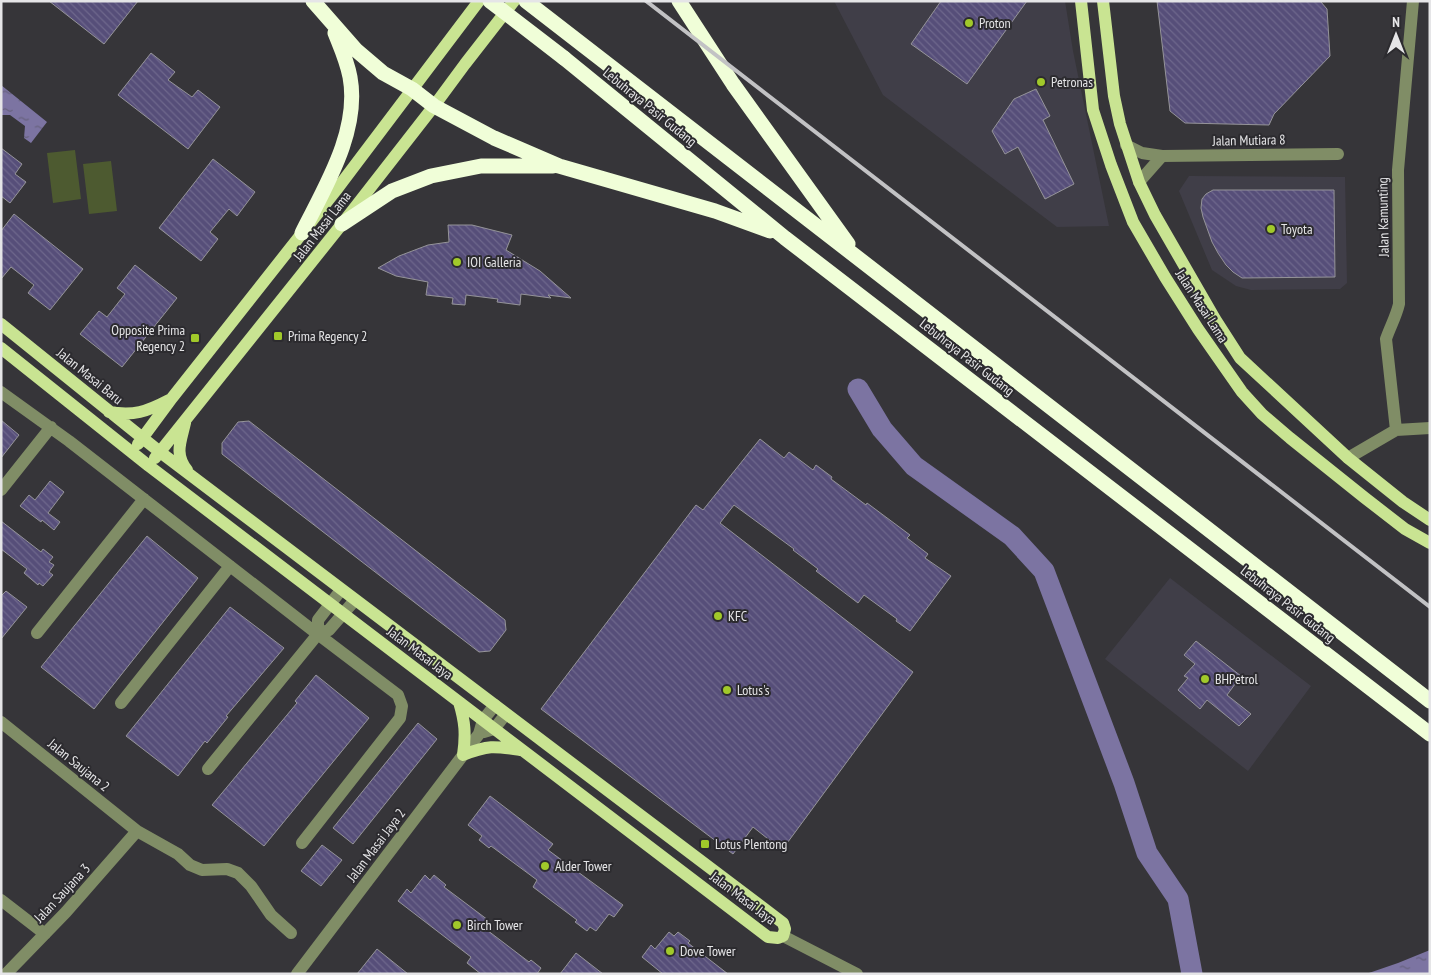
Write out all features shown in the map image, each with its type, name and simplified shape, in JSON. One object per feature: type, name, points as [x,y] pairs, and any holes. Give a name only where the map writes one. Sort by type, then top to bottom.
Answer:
[{"type":"highway","points":[[313,1],[356,50],[383,73],[412,89],[434,106],[494,138],[560,166],[715,210],[785,238]]},
{"type":"highway","name":"Lebuhraya Pasir Gudang","points":[[490,1],[564,58],[785,238],[1430,734]]},
{"type":"highway","name":"Lebuhraya Pasir Gudang","points":[[526,1],[1430,701]]},
{"type":"highway","points":[[679,1],[733,84],[857,257]]},
{"type":"highway","points":[[302,234],[340,156],[351,101],[350,78],[345,56],[329,20]]},
{"type":"highway","points":[[342,224],[392,191],[431,176],[481,166],[560,166]]},
{"type":"main road","name":"Jalan Masai Lama","points":[[132,452],[172,398],[302,234],[479,1]]},
{"type":"main road","name":"Jalan Masai Lama","points":[[149,466],[342,224],[514,1]]},
{"type":"main road","name":"Jalan Masai Lama","points":[[1080,1],[1093,110],[1111,166],[1133,222],[1198,329],[1242,392],[1262,414],[1365,498],[1405,528],[1430,543]]},
{"type":"main road","name":"Jalan Masai Lama","points":[[1103,1],[1114,96],[1126,144],[1139,182],[1185,270],[1240,358],[1348,458],[1403,502],[1430,520]]},
{"type":"main road","name":"Jalan Masai Baru","points":[[1,324],[160,452]]},
{"type":"main road","points":[[1,348],[149,466]]},
{"type":"main road","points":[[109,412],[138,413],[151,409],[172,398]]},
{"type":"main road","points":[[186,420],[179,451],[180,462],[191,475]]},
{"type":"main road","name":"Jalan Masai Jaya","points":[[149,466],[768,937],[778,938],[783,936],[785,929],[782,923],[160,452]]},
{"type":"main road","points":[[459,702],[466,735],[463,755]]},
{"type":"main road","points":[[463,755],[479,748],[495,746],[522,750]]},
{"type":"street","name":"Jalan Kamunting","points":[[1396,430],[1386,339],[1390,327],[1395,320],[1399,304],[1398,170],[1413,1]]},
{"type":"street","name":"Jalan Mutiara 8","points":[[1126,144],[1142,153],[1162,156],[1338,154]]},
{"type":"street","points":[[1139,182],[1162,156]]},
{"type":"street","points":[[1,392],[51,427],[230,566],[324,632],[398,695],[401,700],[402,712],[400,718],[302,844]]},
{"type":"street","points":[[1,490],[51,427]]},
{"type":"street","points":[[1348,458],[1396,430],[1430,428]]},
{"type":"street","points":[[37,633],[144,499]]},
{"type":"street","points":[[122,703],[230,566]]},
{"type":"street","points":[[324,632],[318,620],[342,590]]},
{"type":"street","points":[[208,769],[324,632],[354,600]]},
{"type":"street","name":"Jalan Masai Jaya 2","points":[[297,974],[479,734],[483,720],[495,705]]},
{"type":"street","points":[[479,734],[494,729],[506,714]]},
{"type":"street","name":"Jalan Saujana 2","points":[[1,722],[137,831],[178,854],[196,868],[207,871],[234,870],[251,886],[271,915],[291,933]]},
{"type":"street","name":"Jalan Saujana 3","points":[[6,974],[66,912],[137,831]]},
{"type":"street","points":[[1,900],[45,934]]},
{"type":"street","points":[[783,936],[857,974]]},
{"type":"shaded area","points":[[834,1],[1065,1],[1073,51],[1109,226],[1057,227],[883,95]]},
{"type":"shaded area","name":"Toyota","points":[[1189,176],[1345,177],[1347,283],[1340,289],[1251,290],[1236,286],[1212,270],[1179,191]]},
{"type":"shaded area","points":[[1170,578],[1311,686],[1248,771],[1105,659]]},
{"type":"green space","points":[[75,150],[81,199],[53,203],[47,153]]},
{"type":"green space","points":[[111,161],[117,211],[89,214],[83,164]]},
{"type":"water","points":[[1,85],[47,122],[31,143],[24,138],[25,126],[10,115],[1,115]]},
{"type":"water","points":[[1430,950],[1430,974],[1366,974],[1398,963]]},
{"type":"building","points":[[49,1],[138,1],[104,44]]},
{"type":"building","name":"Proton","points":[[941,1],[1027,1],[967,84],[911,44]]},
{"type":"building","points":[[1157,1],[1320,1],[1327,9],[1330,56],[1274,114],[1269,125],[1185,123],[1170,111]]},
{"type":"building","points":[[151,53],[175,72],[168,80],[192,97],[198,90],[220,107],[188,149],[118,95]]},
{"type":"building","points":[[1036,89],[1050,116],[1043,120],[1074,184],[1045,199],[1018,147],[1005,154],[992,131],[1014,99]]},
{"type":"building","points":[[1,148],[22,164],[15,174],[26,182],[10,203],[1,196]]},
{"type":"building","points":[[213,159],[255,192],[237,216],[229,209],[210,232],[218,239],[201,261],[159,228]]},
{"type":"building","name":"Toyota","points":[[1213,190],[1334,190],[1335,277],[1242,278],[1233,272],[1226,265],[1212,242],[1203,217],[1202,199]]},
{"type":"building","points":[[14,214],[83,269],[50,310],[28,293],[34,285],[11,267],[1,279],[1,231]]},
{"type":"building","name":"IOI Galleria","points":[[448,225],[472,225],[512,235],[506,250],[540,271],[571,298],[548,295],[551,298],[521,294],[520,305],[497,302],[498,299],[466,295],[465,305],[452,304],[453,298],[426,295],[428,282],[396,276],[378,268],[399,256],[428,245],[449,242]]},
{"type":"building","points":[[135,265],[177,298],[122,367],[80,334],[99,311],[107,317],[125,294],[117,288]]},
{"type":"building","points":[[1,420],[19,435],[1,458]]},
{"type":"building","points":[[249,421],[505,620],[506,630],[490,651],[479,652],[222,454],[222,443],[238,422]]},
{"type":"building","name":"Lotus's","points":[[760,439],[784,458],[789,452],[813,470],[816,465],[832,477],[831,479],[910,535],[907,538],[928,554],[925,558],[951,576],[910,631],[864,595],[858,603],[816,571],[818,569],[794,549],[734,505],[720,523],[913,672],[782,850],[753,827],[733,854],[541,709],[696,505],[703,510]]},
{"type":"building","points":[[50,481],[64,492],[48,513],[60,522],[54,530],[20,506],[29,495],[35,500]]},
{"type":"building","points":[[1,521],[41,552],[43,549],[53,557],[49,562],[54,565],[49,572],[53,575],[43,586],[39,583],[38,585],[24,573],[27,569],[1,549]]},
{"type":"building","points":[[147,536],[198,578],[94,709],[41,667]]},
{"type":"building","points":[[6,591],[27,607],[1,639],[1,596]]},
{"type":"building","points":[[230,607],[284,648],[226,716],[228,717],[207,743],[205,741],[178,776],[126,736]]},
{"type":"building","points":[[1196,641],[1241,676],[1227,695],[1251,714],[1239,726],[1207,700],[1200,709],[1178,690],[1188,678],[1184,676],[1195,664],[1184,655]]},
{"type":"building","points":[[316,675],[369,718],[264,846],[212,805],[297,703],[295,701]]},
{"type":"building","points":[[418,723],[437,739],[353,844],[333,828]]},
{"type":"building","name":"Alder Tower","points":[[490,796],[553,844],[548,850],[623,905],[614,917],[609,914],[596,931],[590,927],[587,931],[575,922],[577,920],[533,887],[537,880],[491,846],[489,848],[479,840],[482,836],[468,825]]},
{"type":"building","points":[[322,845],[342,860],[321,886],[301,871]]},
{"type":"building","name":"Birch Tower","points":[[425,875],[430,880],[434,875],[446,885],[444,887],[488,920],[483,927],[529,962],[531,960],[541,968],[537,974],[481,974],[467,963],[471,957],[398,901],[407,889],[411,893]]},
{"type":"building","name":"Dove Tower","points":[[669,932],[674,936],[678,932],[690,941],[688,943],[728,974],[663,974],[642,957],[651,945],[655,949]]},
{"type":"building","points":[[377,949],[408,974],[357,974]]},
{"type":"building","points":[[576,953],[603,974],[560,974]]},
{"type":"waterway","points":[[858,389],[882,429],[914,466],[1012,536],[1044,571],[1124,783],[1147,853],[1178,899],[1192,974]]},
{"type":"railway","points":[[646,1],[1430,607]]},
{"type":"place","name":"Proton","points":[[969,23]]},
{"type":"place","name":"Petronas","points":[[1041,82]]},
{"type":"place","name":"Toyota","points":[[1271,229]]},
{"type":"place","name":"IOI Galleria","points":[[457,262]]},
{"type":"place","name":"Prima Regency 2","points":[[278,336]]},
{"type":"place","name":"Opposite Prima Regency 2","points":[[195,338]]},
{"type":"place","name":"KFC","points":[[718,616]]},
{"type":"place","name":"BHPetrol","points":[[1205,679]]},
{"type":"place","name":"Lotus's","points":[[727,690]]},
{"type":"place","name":"Lotus Plentong","points":[[705,844]]},
{"type":"place","name":"Alder Tower","points":[[545,866]]},
{"type":"place","name":"Birch Tower","points":[[457,925]]},
{"type":"place","name":"Dove Tower","points":[[670,951]]}]
